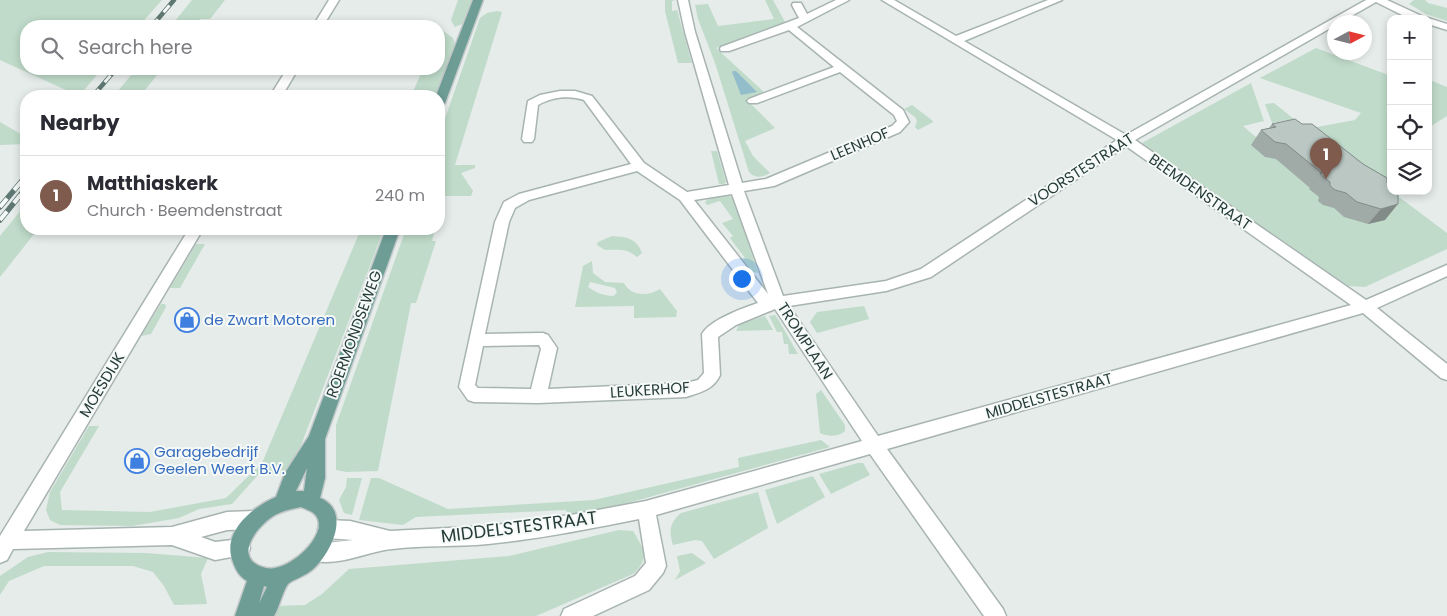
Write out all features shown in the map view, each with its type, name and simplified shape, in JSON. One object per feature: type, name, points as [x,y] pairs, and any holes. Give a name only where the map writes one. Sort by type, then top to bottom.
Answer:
[{"type":"main road","points":[[444,90],[478,0]]},
{"type":"main road","name":"ROERMONDSEWEG","points":[[283,502],[291,479],[316,439],[391,235]]},
{"type":"main road","name":"ROERMONDSEWEG","points":[[310,501],[316,478],[316,439]]},
{"type":"main road","points":[[302,499],[310,501],[323,510],[326,515],[327,529],[324,541],[317,553],[299,569],[282,576],[265,578],[251,573],[242,563],[240,548],[254,520],[267,510],[283,502],[302,499]]},
{"type":"main road","points":[[245,616],[258,576]]},
{"type":"main road","points":[[262,616],[270,604],[282,576]]},
{"type":"street","points":[[322,20],[334,0]]},
{"type":"street","name":"TROMPLAAN","points":[[683,0],[690,32],[700,58],[772,303],[996,616]]},
{"type":"street","points":[[725,49],[790,26],[844,0]]},
{"type":"street","name":"BEEMDENSTRAAT","points":[[887,0],[1126,140],[1365,307],[1447,373]]},
{"type":"street","points":[[956,40],[1041,2],[1057,0]]},
{"type":"street","name":"VOORSTESTRAAT","points":[[772,303],[888,285],[926,273],[1126,140],[1373,0]]},
{"type":"street","points":[[1379,0],[1410,15]]},
{"type":"street","points":[[797,5],[805,19]]},
{"type":"street","points":[[1432,22],[1447,28]]},
{"type":"street","name":"LEENHOF","points":[[737,189],[769,183],[896,129],[902,122],[899,113],[790,26]]},
{"type":"street","points":[[753,101],[843,67]]},
{"type":"street","points":[[280,90],[288,75]]},
{"type":"street","points":[[528,139],[532,103],[540,98],[553,95],[583,96],[588,98],[639,166],[684,197],[772,303]]},
{"type":"street","name":"LEUKERHOF","points":[[639,166],[524,197],[509,205],[502,222],[476,340],[468,387],[474,396],[538,396],[686,390],[703,385],[712,375],[710,334],[726,322],[772,303]]},
{"type":"street","points":[[684,197],[737,189]]},
{"type":"street","name":"MOESDIJK","points":[[4,547],[192,235]]},
{"type":"street","name":"MIDDELSTESTRAAT","points":[[317,553],[344,551],[391,540],[488,535],[571,524],[646,510],[1365,307],[1447,270]]},
{"type":"street","points":[[476,340],[543,339],[549,348],[538,396]]},
{"type":"street","points":[[571,616],[642,583],[656,566],[646,510]]},
{"type":"street","name":"MOESDIJK","points":[[4,547],[172,536],[227,521],[254,520]]},
{"type":"street","name":"MIDDELSTESTRAAT","points":[[327,529],[350,530],[391,540]]},
{"type":"street","name":"MOESDIJK","points":[[172,536],[215,550],[240,548]]},
{"type":"green space","points":[[0,0],[162,0],[144,20],[20,20],[20,69],[0,60]]},
{"type":"green space","points":[[192,0],[225,0],[210,19],[176,20]]},
{"type":"green space","points":[[458,0],[472,0],[462,24],[455,27],[451,20]]},
{"type":"green space","points":[[665,0],[675,0],[672,1],[672,11],[677,10],[692,63],[678,63],[665,11]]},
{"type":"green space","points":[[765,0],[773,0],[785,22],[784,25],[716,48],[764,92],[746,99],[775,128],[745,141],[753,156],[770,173],[759,177],[749,172],[695,5],[708,4],[718,26],[774,19]]},
{"type":"green space","points":[[1414,0],[1425,0],[1428,3],[1447,8],[1447,21],[1426,14],[1409,4]]},
{"type":"green space","points":[[502,12],[455,165],[475,165],[475,168],[461,173],[473,191],[471,196],[445,196],[445,119],[480,18],[487,13]]},
{"type":"green space","points":[[445,32],[453,38],[455,44],[445,70]]},
{"type":"green space","points":[[1316,48],[1327,52],[1327,60],[1348,60],[1387,75],[1387,195],[1396,195],[1447,233],[1447,249],[1365,287],[1348,286],[1142,143],[1251,83],[1264,121],[1243,126],[1264,144],[1306,129],[1355,120],[1361,113],[1260,78]]},
{"type":"green space","points":[[33,75],[97,75],[84,90],[66,90]]},
{"type":"green space","points":[[131,75],[157,75],[145,90],[119,90]]},
{"type":"green space","points":[[420,75],[443,75],[437,90],[414,90]]},
{"type":"green space","points":[[1432,81],[1447,87],[1447,116],[1432,125]]},
{"type":"green space","points":[[1274,103],[1294,119],[1272,123],[1265,104]]},
{"type":"green space","points":[[912,105],[933,122],[918,130],[915,127],[917,121],[915,117],[904,109]]},
{"type":"green space","points":[[0,122],[20,134],[20,144],[0,145]]},
{"type":"green space","points":[[711,151],[717,151],[726,182],[724,184],[719,184]]},
{"type":"green space","points":[[729,196],[734,199],[758,273],[753,272],[743,260],[745,258],[730,238],[733,236],[722,223],[733,219],[720,201],[707,205],[705,202],[710,197]]},
{"type":"green space","points":[[20,211],[20,235],[33,235],[0,277],[0,236]]},
{"type":"green space","points":[[358,235],[382,235],[300,448],[287,474],[259,474],[232,504],[199,509],[179,518],[132,526],[60,525],[50,520],[46,510],[50,492],[89,426],[99,426],[60,492],[62,510],[150,512],[226,498],[262,463]]},
{"type":"green space","points":[[404,235],[434,235],[432,241],[436,241],[416,303],[411,303],[378,471],[347,472],[336,470],[336,425]]},
{"type":"green space","points":[[612,236],[634,241],[642,253],[637,257],[626,251],[605,250],[597,245],[598,242]]},
{"type":"green space","points":[[196,244],[205,244],[180,288],[170,288]]},
{"type":"green space","points":[[592,261],[593,273],[605,282],[624,283],[627,288],[636,293],[646,294],[660,289],[677,311],[676,317],[634,318],[634,306],[575,307],[583,266]],"holes":[[[590,282],[615,288],[617,293],[613,296],[594,291],[588,287]]]},
{"type":"green space","points":[[161,304],[165,304],[166,307],[151,334],[141,336]]},
{"type":"green space","points":[[864,306],[869,319],[817,333],[810,322],[817,312]]},
{"type":"green space","points":[[775,315],[798,354],[789,354],[788,344],[784,344],[782,332],[777,332],[769,316]]},
{"type":"green space","points":[[765,316],[773,330],[736,331],[740,324]]},
{"type":"green space","points":[[821,390],[845,425],[845,431],[839,434],[830,436],[820,433],[816,394]]},
{"type":"green space","points":[[821,440],[830,447],[624,504],[571,515],[565,510],[416,517],[403,525],[359,520],[371,478],[379,478],[448,509],[594,500],[739,467],[738,458]]},
{"type":"green space","points":[[863,463],[870,475],[831,494],[819,474]]},
{"type":"green space","points":[[813,476],[825,497],[777,524],[765,490]]},
{"type":"green space","points":[[347,478],[362,478],[352,515],[344,513],[339,500],[346,487]]},
{"type":"green space","points":[[758,492],[768,528],[714,559],[702,541],[695,540],[673,545],[671,536],[672,524],[681,513]]},
{"type":"green space","points":[[619,530],[633,531],[640,543],[644,554],[638,569],[633,574],[536,616],[271,616],[276,606],[305,605],[322,594],[349,569],[509,556]]},
{"type":"green space","points":[[48,552],[146,553],[208,558],[201,574],[207,604],[174,605],[164,586],[153,572],[133,566],[44,566],[9,581],[0,595],[0,576],[28,557]]},
{"type":"green space","points":[[692,553],[706,563],[675,580],[680,571],[677,556]]},
{"type":"water","points":[[733,71],[736,71],[757,92],[741,95]]},
{"type":"building","points":[[1295,119],[1302,124],[1312,124],[1363,164],[1387,178],[1387,195],[1398,195],[1398,204],[1381,209],[1357,202],[1346,193],[1335,190],[1330,186],[1330,182],[1320,174],[1322,173],[1286,144],[1275,142],[1261,130],[1276,127],[1272,124]]},
{"type":"railway","points":[[157,20],[174,0]]},
{"type":"railway","points":[[98,90],[111,75]]},
{"type":"railway","points":[[0,207],[20,183]]},
{"type":"railway","points":[[0,220],[20,195]]},
{"type":"place","name":"Matthiaskerk","points":[[1326,179]]},
{"type":"place","name":"de Zwart Motoren","points":[[187,320]]},
{"type":"place","name":"Garagebedrijf Geelen Weert B.V.","points":[[137,461]]}]
